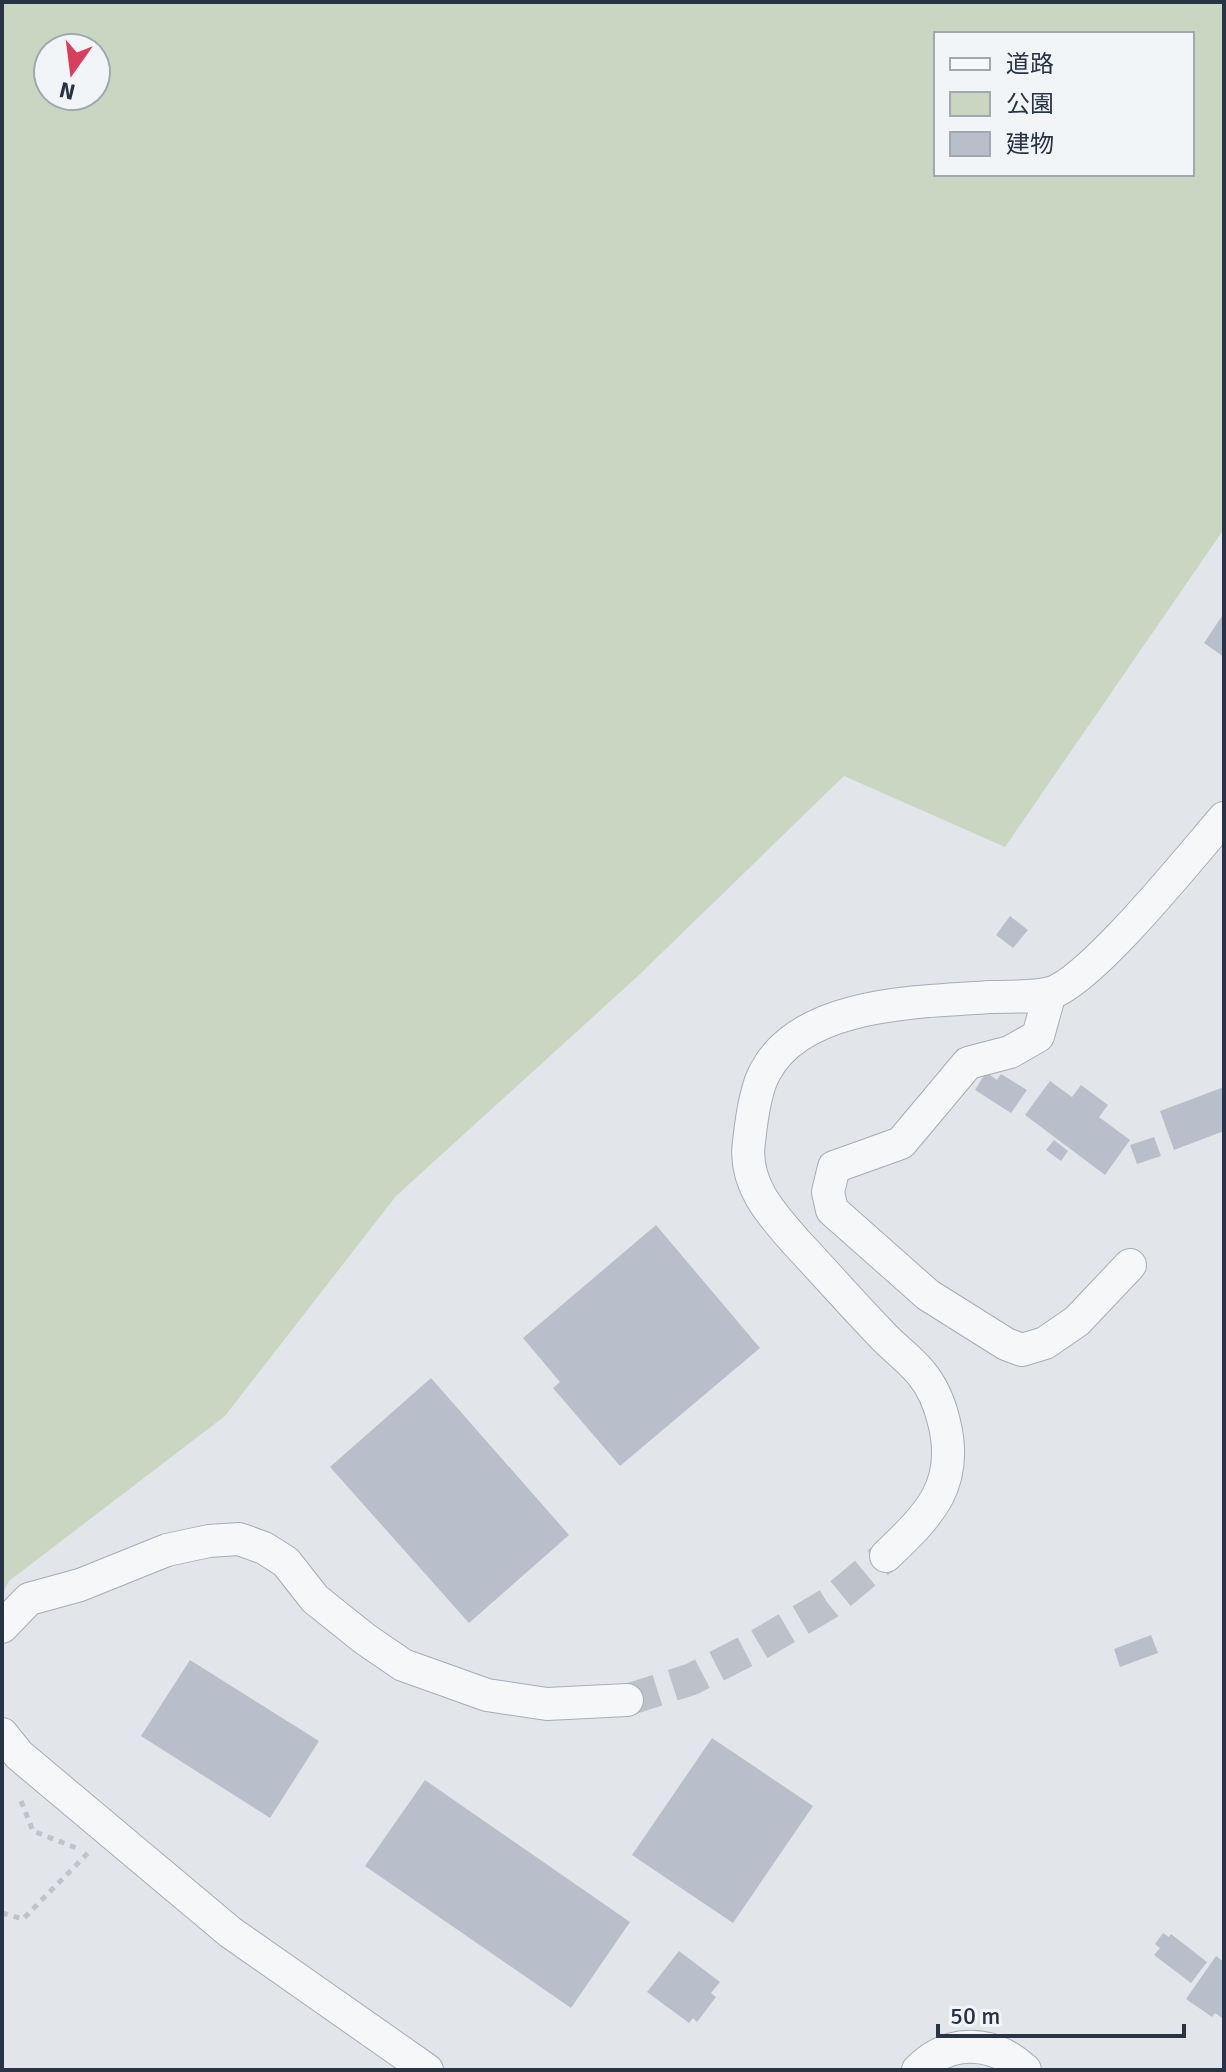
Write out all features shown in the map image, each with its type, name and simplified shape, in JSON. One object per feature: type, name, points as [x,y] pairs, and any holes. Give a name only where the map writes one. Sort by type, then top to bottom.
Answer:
[{"type":"street","points":[[886,1556],[937,1501],[948,1471],[949,1442],[940,1408],[922,1374],[780,1224],[758,1194],[749,1169],[748,1146],[764,1072],[804,1032],[831,1019],[859,1011],[912,1003],[1050,993],[1076,980],[1224,818]]},
{"type":"street","points":[[1050,993],[1038,1036],[1010,1052],[968,1063],[901,1143],[834,1167],[828,1192],[832,1210],[928,1295],[1006,1344],[1022,1350],[1045,1343],[1077,1321],[1130,1265]]},
{"type":"street","points":[[2,1627],[29,1599],[80,1585],[167,1550],[209,1541],[239,1539],[264,1548],[286,1562],[315,1599],[403,1665],[487,1695],[547,1704],[627,1700]]},
{"type":"street","points":[[2,1734],[19,1755],[230,1932],[427,2070]]},
{"type":"street","points":[[918,2070],[938,2055],[957,2047],[974,2046],[994,2050],[1013,2059],[1025,2070]]},
{"type":"path","points":[[2,1913],[23,1919],[89,1853],[33,1831],[17,1791]]},
{"type":"green space","points":[[2,2],[1224,2],[1224,529],[1005,847],[844,776],[639,975],[396,1196],[225,1416],[9,1581],[2,1595]]},
{"type":"building","points":[[1224,613],[1224,657],[1204,643]]},
{"type":"building","points":[[1010,916],[1028,930],[1013,948],[996,935]]},
{"type":"building","points":[[986,1072],[997,1080],[1001,1074],[1027,1090],[1011,1113],[975,1090]]},
{"type":"building","points":[[1050,1081],[1072,1097],[1081,1085],[1108,1105],[1099,1117],[1130,1140],[1105,1175],[1025,1115]]},
{"type":"building","points":[[1224,1087],[1224,1131],[1174,1150],[1160,1111]]},
{"type":"building","points":[[1154,1137],[1161,1156],[1137,1164],[1130,1145]]},
{"type":"building","points":[[1054,1140],[1068,1151],[1061,1161],[1046,1150]]},
{"type":"building","points":[[656,1225],[760,1348],[620,1466],[553,1388],[560,1382],[523,1338]]},
{"type":"building","points":[[431,1378],[569,1535],[469,1623],[330,1467]]},
{"type":"building","points":[[1151,1635],[1158,1653],[1120,1667],[1114,1649]]},
{"type":"building","points":[[190,1660],[319,1741],[270,1818],[141,1736]]},
{"type":"building","points":[[712,1738],[813,1806],[733,1923],[632,1855]]},
{"type":"building","points":[[425,1780],[630,1922],[571,2008],[365,1866]]},
{"type":"building","points":[[1163,1933],[1169,1937],[1171,1934],[1207,1962],[1191,1983],[1154,1955],[1160,1948],[1155,1944]]},
{"type":"building","points":[[679,1951],[720,1982],[711,1993],[716,1997],[697,2022],[693,2018],[689,2023],[647,1992]]},
{"type":"building","points":[[1216,1956],[1224,1962],[1224,2019],[1215,2013],[1212,2017],[1186,1999]]},
{"type":"tunnel","points":[[627,1700],[692,1679],[758,1645],[828,1604],[886,1556]]}]
